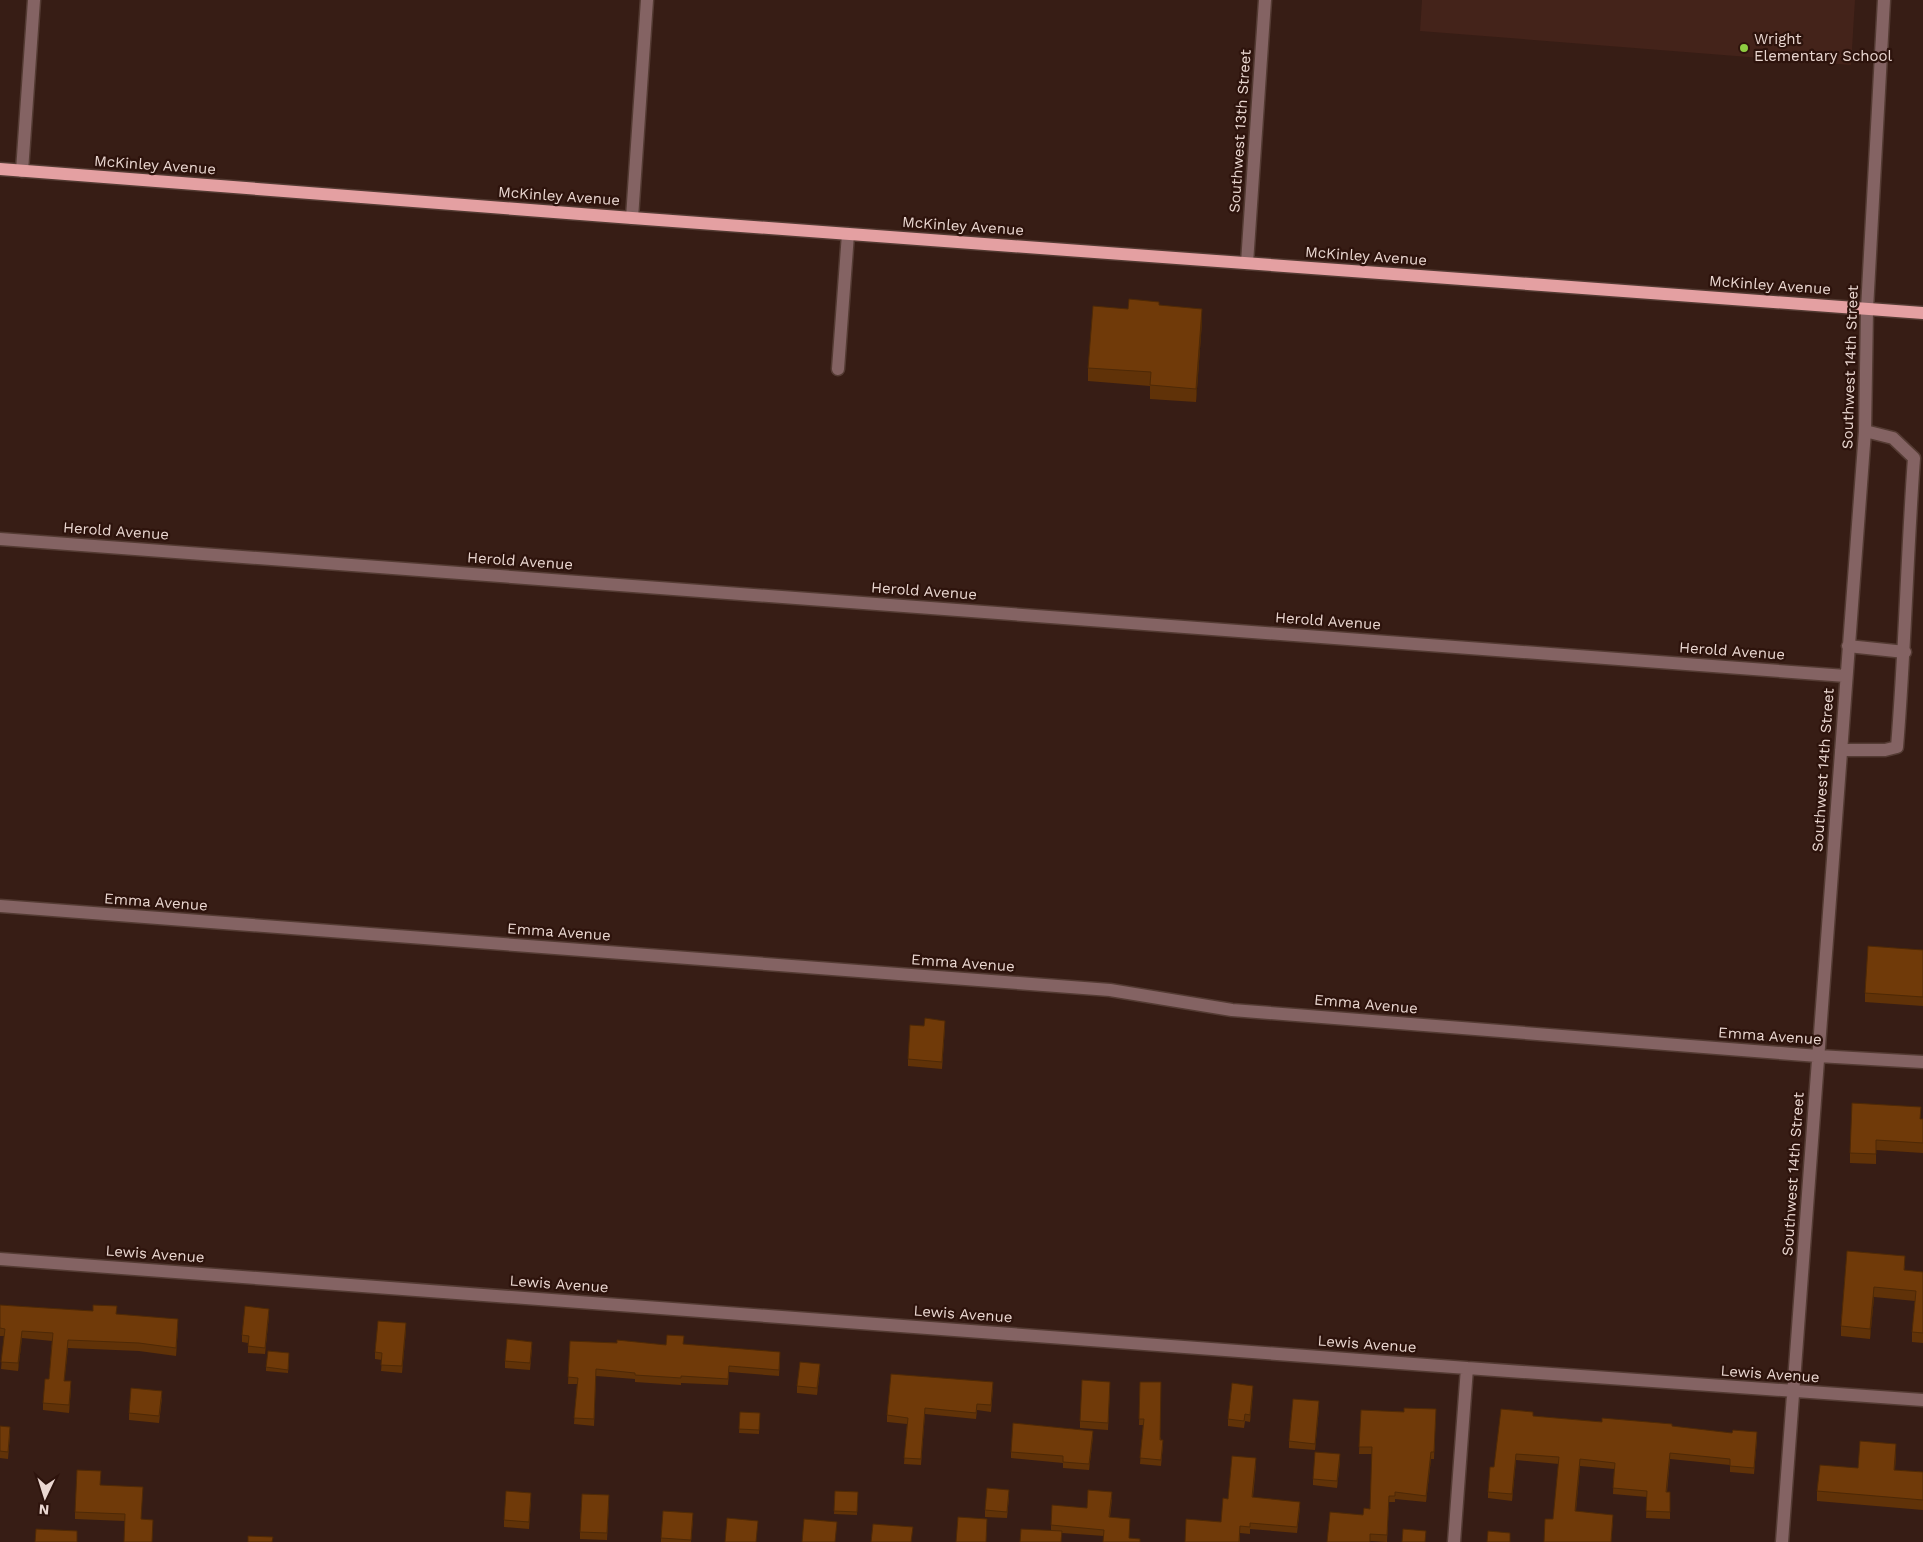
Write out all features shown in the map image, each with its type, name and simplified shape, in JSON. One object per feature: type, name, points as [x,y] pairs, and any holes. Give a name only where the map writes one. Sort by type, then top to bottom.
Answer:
[{"type":"main road","name":"McKinley Avenue","points":[[0,169],[632,218],[1923,313]]},
{"type":"street","points":[[22,171],[34,0]]},
{"type":"street","points":[[632,218],[647,0]]},
{"type":"street","name":"Southwest 13th Street","points":[[1247,264],[1265,0]]},
{"type":"street","name":"Southwest 14th Street","points":[[1782,1542],[1848,646],[1866,431],[1867,309],[1884,0]]},
{"type":"street","points":[[838,369],[848,234]]},
{"type":"street","points":[[1841,750],[1884,750],[1897,747],[1905,652],[1906,579],[1914,458],[1893,438],[1866,431]]},
{"type":"street","name":"Herold Avenue","points":[[0,539],[1846,676]]},
{"type":"street","points":[[1848,646],[1905,652]]},
{"type":"street","name":"Emma Avenue","points":[[0,906],[1110,990],[1232,1010],[1818,1056],[1923,1062]]},
{"type":"street","name":"Lewis Avenue","points":[[0,1259],[1793,1392],[1923,1400]]},
{"type":"street","points":[[1454,1542],[1468,1368]]},
{"type":"shaded area","name":"Wright Elementary School","points":[[1422,0],[1855,0],[1851,65],[1420,31]]},
{"type":"building","points":[[1129,299],[1159,302],[1159,305],[1202,309],[1196,389],[1150,385],[1151,372],[1088,368],[1093,306],[1128,309]]},
{"type":"building","points":[[1868,946],[1923,950],[1923,997],[1865,993]]},
{"type":"building","points":[[925,1018],[945,1021],[942,1062],[908,1059],[910,1025],[924,1026]]},
{"type":"building","points":[[1852,1103],[1921,1107],[1920,1119],[1923,1119],[1923,1143],[1876,1140],[1876,1154],[1850,1153]]},
{"type":"building","points":[[1847,1251],[1905,1256],[1904,1270],[1923,1272],[1923,1333],[1912,1332],[1916,1291],[1874,1287],[1870,1329],[1841,1326]]},
{"type":"building","points":[[0,1305],[93,1311],[93,1305],[117,1306],[116,1314],[178,1319],[176,1348],[139,1343],[68,1340],[64,1381],[71,1381],[69,1405],[43,1403],[45,1379],[49,1379],[53,1333],[22,1331],[18,1363],[1,1362],[5,1329],[0,1328]]},
{"type":"building","points":[[245,1306],[269,1309],[265,1348],[248,1346],[249,1336],[242,1335]]},
{"type":"building","points":[[378,1321],[406,1323],[402,1366],[381,1365],[382,1353],[375,1352]]},
{"type":"building","points":[[667,1335],[684,1336],[683,1344],[780,1352],[779,1370],[729,1366],[728,1379],[635,1375],[635,1373],[596,1369],[594,1419],[574,1418],[578,1378],[568,1377],[570,1341],[617,1343],[617,1340],[666,1345]]},
{"type":"building","points":[[507,1339],[532,1342],[530,1363],[505,1361]]},
{"type":"building","points":[[268,1351],[289,1353],[288,1370],[266,1367]]},
{"type":"building","points":[[800,1362],[820,1364],[817,1388],[797,1386]]},
{"type":"building","points":[[891,1374],[993,1382],[991,1405],[977,1404],[976,1413],[925,1408],[921,1459],[904,1458],[908,1418],[887,1415]]},
{"type":"building","points":[[1082,1380],[1110,1382],[1108,1423],[1080,1421]]},
{"type":"building","points":[[1140,1382],[1161,1382],[1160,1440],[1163,1440],[1161,1460],[1140,1458],[1144,1419],[1139,1419]]},
{"type":"building","points":[[1232,1383],[1253,1386],[1250,1415],[1245,1414],[1244,1421],[1228,1419]]},
{"type":"building","points":[[131,1388],[162,1391],[159,1416],[129,1413]]},
{"type":"building","points":[[1293,1399],[1319,1401],[1315,1444],[1289,1441]]},
{"type":"building","points":[[1404,1408],[1436,1409],[1434,1452],[1431,1452],[1426,1496],[1395,1492],[1395,1496],[1389,1496],[1387,1535],[1370,1534],[1370,1542],[1327,1542],[1330,1512],[1363,1515],[1364,1508],[1370,1509],[1372,1447],[1359,1447],[1361,1410],[1404,1412]]},
{"type":"building","points":[[1501,1409],[1533,1412],[1533,1416],[1602,1422],[1602,1418],[1672,1424],[1672,1426],[1732,1433],[1733,1430],[1757,1432],[1754,1468],[1730,1466],[1730,1459],[1670,1453],[1666,1492],[1670,1492],[1670,1512],[1646,1511],[1647,1491],[1613,1488],[1615,1463],[1580,1459],[1575,1511],[1613,1515],[1611,1542],[1544,1542],[1545,1519],[1553,1519],[1559,1457],[1516,1454],[1512,1494],[1488,1492],[1490,1467],[1494,1467]]},
{"type":"building","points":[[740,1412],[760,1413],[759,1430],[739,1429]]},
{"type":"building","points":[[1013,1423],[1093,1431],[1089,1464],[1063,1462],[1063,1456],[1011,1452]]},
{"type":"building","points":[[0,1426],[10,1427],[8,1452],[0,1451]]},
{"type":"building","points":[[1860,1441],[1896,1444],[1894,1470],[1923,1472],[1923,1500],[1817,1491],[1820,1465],[1858,1468]]},
{"type":"building","points":[[1315,1452],[1340,1454],[1337,1481],[1313,1479]]},
{"type":"building","points":[[1232,1456],[1256,1458],[1252,1497],[1300,1502],[1297,1527],[1250,1523],[1250,1527],[1240,1526],[1239,1542],[1185,1542],[1186,1519],[1221,1522],[1223,1498],[1228,1499]]},
{"type":"building","points":[[77,1470],[101,1471],[100,1485],[143,1487],[141,1519],[153,1520],[152,1542],[124,1542],[125,1514],[75,1512]]},
{"type":"building","points":[[987,1488],[1009,1490],[1007,1512],[985,1510]]},
{"type":"building","points":[[1088,1490],[1112,1492],[1109,1517],[1130,1519],[1129,1538],[1140,1539],[1140,1542],[1103,1542],[1104,1530],[1051,1525],[1052,1505],[1087,1508]]},
{"type":"building","points":[[506,1491],[531,1493],[529,1522],[504,1520]]},
{"type":"building","points":[[835,1491],[858,1492],[857,1512],[834,1511]]},
{"type":"building","points":[[582,1494],[609,1495],[607,1533],[580,1532]]},
{"type":"building","points":[[663,1511],[693,1513],[691,1540],[661,1538]]},
{"type":"building","points":[[958,1517],[987,1519],[986,1542],[956,1542]]},
{"type":"building","points":[[727,1518],[758,1521],[756,1542],[725,1542]]},
{"type":"building","points":[[804,1519],[837,1522],[835,1542],[802,1542]]},
{"type":"building","points":[[873,1524],[913,1527],[911,1542],[871,1542]]},
{"type":"building","points":[[36,1529],[77,1531],[77,1542],[35,1542]]},
{"type":"building","points":[[1021,1529],[1062,1531],[1061,1542],[1020,1542]]},
{"type":"building","points":[[1403,1529],[1426,1531],[1425,1542],[1402,1542]]},
{"type":"building","points":[[1488,1531],[1510,1533],[1510,1542],[1487,1542]]},
{"type":"building","points":[[248,1536],[273,1537],[272,1542],[248,1542]]},
{"type":"place","name":"Wright Elementary School","points":[[1744,48]]}]
